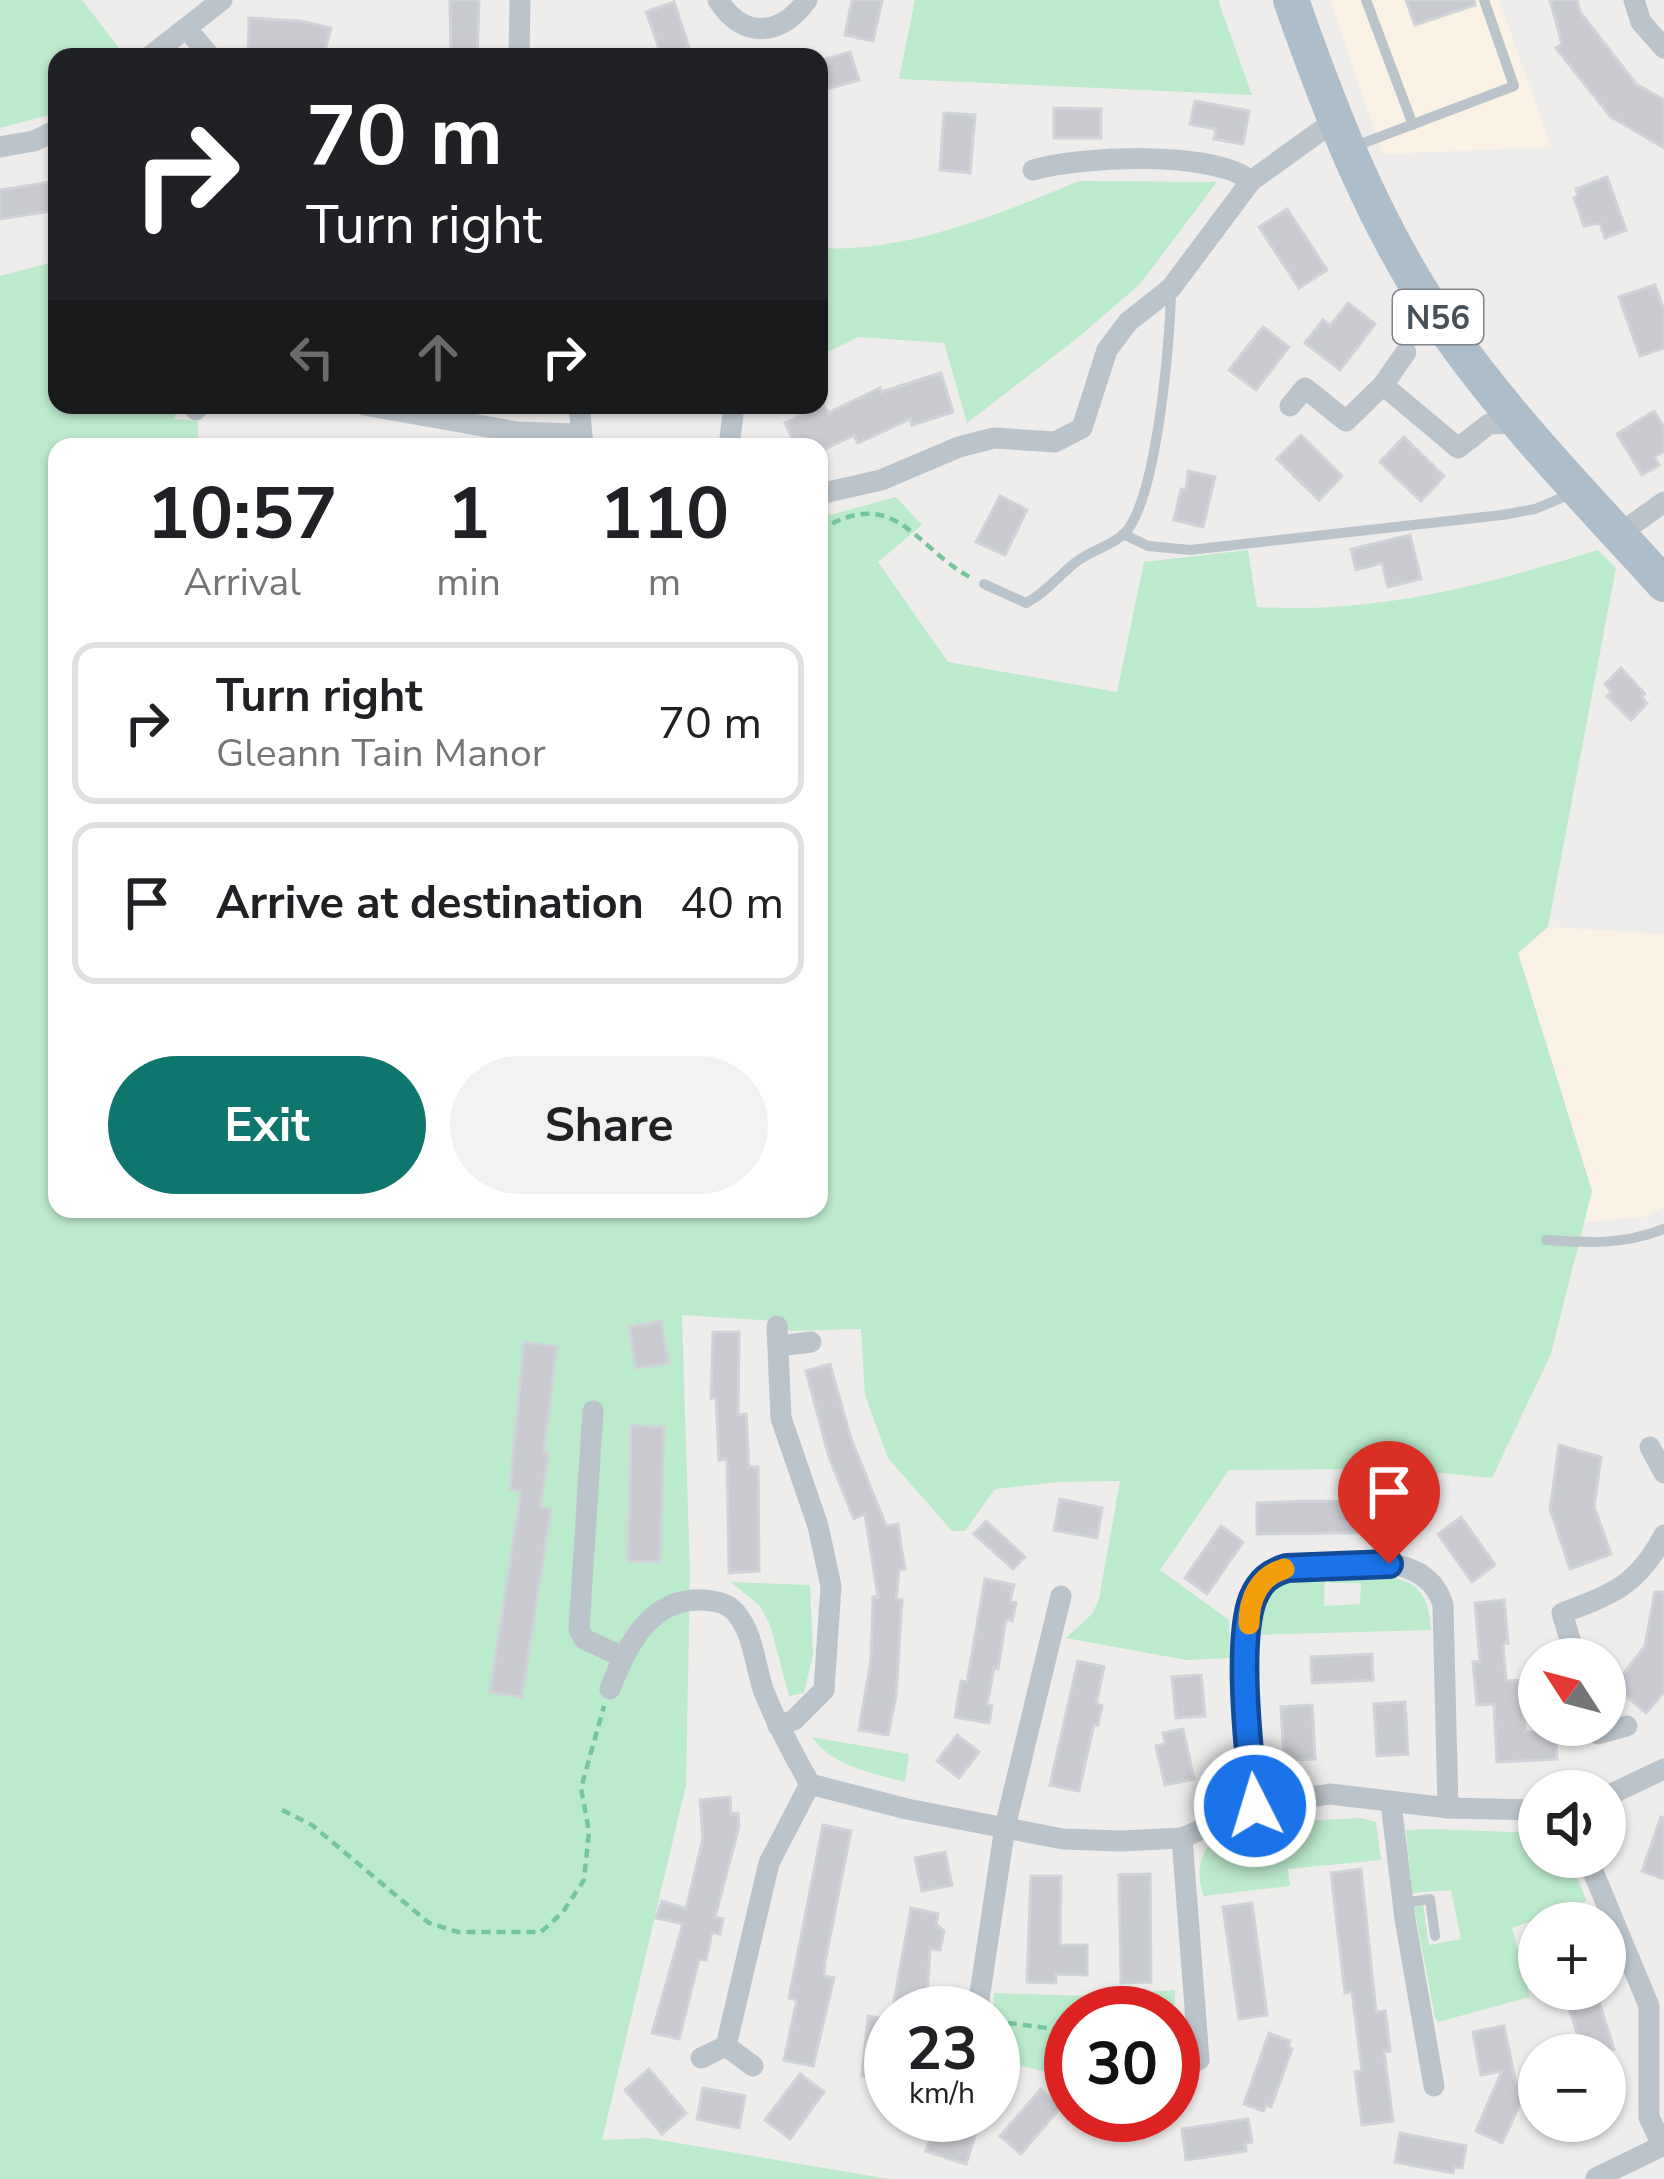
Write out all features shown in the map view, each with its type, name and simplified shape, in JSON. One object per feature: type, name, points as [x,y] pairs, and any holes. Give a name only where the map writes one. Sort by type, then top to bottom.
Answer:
[{"type":"main road","name":"N56","points":[[1291,0],[1344,134],[1416,284],[1476,372],[1664,584]]},
{"type":"street","points":[[160,48],[222,0]]},
{"type":"street","points":[[520,0],[520,48]]},
{"type":"street","points":[[718,0],[743,27],[761,30],[781,23],[807,0]]},
{"type":"street","points":[[1634,0],[1641,22],[1664,48]]},
{"type":"street","points":[[186,28],[203,48]]},
{"type":"street","points":[[0,147],[48,134]]},
{"type":"street","points":[[828,492],[881,480],[959,447],[994,438],[1055,442],[1082,428],[1107,350],[1128,322],[1171,288],[1251,181],[1344,134]]},
{"type":"street","points":[[1033,170],[1089,160],[1217,163],[1251,181]]},
{"type":"street","points":[[1290,406],[1305,388],[1346,421],[1383,385],[1406,352]]},
{"type":"street","points":[[1383,385],[1457,448],[1489,424],[1520,423]]},
{"type":"street","points":[[417,414],[567,438]]},
{"type":"street","points":[[1619,534],[1664,502]]},
{"type":"street","points":[[778,1726],[794,1720],[824,1690],[830,1586],[817,1524],[781,1418],[777,1336],[811,1342]]},
{"type":"street","points":[[593,1411],[579,1629],[584,1639],[622,1657]]},
{"type":"street","points":[[1650,1447],[1664,1473]]},
{"type":"street","points":[[1570,1638],[1562,1613],[1631,1582],[1664,1534]]},
{"type":"street","points":[[1255,1806],[1245,1674],[1249,1615],[1258,1588],[1272,1572],[1287,1568],[1409,1564],[1438,1589],[1443,1605],[1448,1808]]},
{"type":"street","points":[[980,1986],[1005,1827],[1061,1596]]},
{"type":"street","points":[[610,1689],[622,1657],[654,1613],[692,1599],[716,1601],[734,1609],[746,1628],[778,1726],[810,1784],[907,1809],[1064,1839],[1182,1838],[1255,1806],[1330,1794],[1448,1808],[1518,1810]]},
{"type":"street","points":[[1626,1787],[1664,1769]]},
{"type":"street","points":[[726,2046],[769,1863],[810,1784]]},
{"type":"street","points":[[1391,1803],[1402,1903],[1434,2086]]},
{"type":"street","points":[[1182,1838],[1193,1986]]},
{"type":"street","points":[[1596,2178],[1663,2145],[1649,2116],[1656,2005],[1598,1878]]},
{"type":"street","points":[[701,2057],[726,2046]]},
{"type":"street","points":[[726,2046],[753,2066]]},
{"type":"lane","points":[[1366,0],[1413,125]]},
{"type":"lane","points":[[1344,134],[1413,125],[1514,86],[1484,0]]},
{"type":"lane","points":[[984,584],[1026,603],[1046,592],[1078,560],[1123,534],[1142,505],[1165,378],[1171,288]]},
{"type":"lane","points":[[1123,534],[1148,546],[1190,550],[1502,515],[1535,509],[1579,489]]},
{"type":"lane","points":[[1546,1240],[1617,1243],[1664,1229]]},
{"type":"lane","points":[[1402,1903],[1430,1900],[1435,1936]]},
{"type":"path","points":[[828,527],[852,515],[878,512],[909,528],[957,571],[984,584]]},
{"type":"path","points":[[282,1810],[311,1825],[429,1923],[458,1932],[541,1932],[563,1912],[584,1880],[589,1832],[581,1788],[610,1689]]},
{"type":"shaded area","points":[[1330,0],[1499,0],[1551,147],[1383,154]]},
{"type":"shaded area","points":[[1548,927],[1664,934],[1664,1207],[1643,1217],[1585,1222],[1592,1191],[1518,953]]},
{"type":"green space","points":[[0,0],[82,0],[119,48],[48,48],[48,115],[0,128]]},
{"type":"green space","points":[[915,0],[1218,0],[1252,95],[899,79]]},
{"type":"green space","points":[[1079,181],[1217,182],[1140,284],[967,423],[944,343],[859,337],[828,352],[828,248],[919,238]]},
{"type":"green space","points":[[48,263],[48,414],[175,414],[175,419],[198,421],[198,438],[48,438],[48,1218],[828,1218],[828,516],[896,497],[922,525],[878,562],[948,662],[1117,692],[1144,562],[1248,550],[1257,607],[1302,608],[1430,594],[1598,550],[1616,568],[1548,927],[1518,953],[1592,1191],[1551,1354],[1492,1478],[1400,1469],[1229,1470],[1160,1570],[1229,1620],[1230,1658],[1186,1660],[1066,1638],[1092,1614],[1099,1599],[1120,1481],[995,1489],[965,1531],[952,1531],[888,1458],[865,1395],[861,1329],[790,1331],[777,1321],[682,1315],[690,1575],[686,1785],[602,2140],[648,2138],[889,2179],[0,2179],[0,276]]},
{"type":"green space","points":[[1325,1577],[1324,1606],[1360,1604],[1361,1583],[1330,1583],[1331,1577],[1399,1579],[1422,1594],[1431,1630],[1255,1635],[1259,1599],[1279,1581]]},
{"type":"green space","points":[[731,1582],[810,1585],[813,1654],[804,1693],[789,1696],[770,1625],[760,1606]]},
{"type":"green space","points":[[812,1737],[909,1754],[905,1782],[842,1762]]},
{"type":"green space","points":[[1360,1818],[1376,1822],[1381,1860],[1288,1869],[1290,1886],[1204,1896],[1200,1869],[1209,1845],[1282,1822]]},
{"type":"green space","points":[[1406,1830],[1518,1832],[1518,1878],[1577,1878],[1587,1901],[1518,1902],[1518,1926],[1512,1928],[1518,1951],[1518,2000],[1438,2022],[1414,1906],[1423,1904],[1429,1945],[1461,1939],[1451,1890],[1412,1893]]},
{"type":"green space","points":[[1020,1994],[1044,1995],[1044,2072],[1020,2066]]},
{"type":"building","points":[[450,0],[479,0],[477,48],[451,48]]},
{"type":"building","points":[[852,0],[882,0],[873,41],[845,35]]},
{"type":"building","points":[[1406,0],[1474,0],[1475,5],[1415,25]]},
{"type":"building","points":[[1550,0],[1577,0],[1580,12],[1636,84],[1664,100],[1664,148],[1610,116],[1556,48],[1562,44]]},
{"type":"building","points":[[674,2],[689,47],[659,48],[646,12]]},
{"type":"building","points":[[249,18],[331,28],[325,48],[248,48]]},
{"type":"building","points":[[850,52],[859,80],[828,89],[828,58]]},
{"type":"building","points":[[1195,101],[1249,111],[1243,144],[1214,139],[1216,129],[1190,124]]},
{"type":"building","points":[[1054,108],[1101,109],[1101,138],[1054,138]]},
{"type":"building","points":[[944,113],[975,115],[970,173],[940,170]]},
{"type":"building","points":[[1607,177],[1626,230],[1605,238],[1600,223],[1584,226],[1574,198],[1576,189]]},
{"type":"building","points":[[48,182],[48,211],[0,219],[0,190]]},
{"type":"building","points":[[1287,209],[1327,270],[1299,288],[1259,227]]},
{"type":"building","points":[[1655,285],[1664,310],[1664,348],[1640,356],[1619,297]]},
{"type":"building","points":[[1348,303],[1375,324],[1340,370],[1305,343],[1323,320],[1330,326]]},
{"type":"building","points":[[1263,327],[1289,347],[1256,390],[1229,370]]},
{"type":"building","points":[[941,373],[953,412],[912,425],[910,419],[858,443],[854,435],[828,448],[828,438],[792,438],[785,423],[804,414],[828,414],[880,388],[881,392]]},
{"type":"building","points":[[1654,411],[1664,427],[1664,451],[1654,457],[1659,465],[1642,475],[1617,434]]},
{"type":"building","points":[[1301,435],[1342,476],[1319,500],[1277,459]]},
{"type":"building","points":[[1404,437],[1444,476],[1421,501],[1380,462]]},
{"type":"building","points":[[1188,471],[1215,477],[1203,527],[1174,520]]},
{"type":"building","points":[[1000,496],[1027,510],[1005,555],[976,542]]},
{"type":"building","points":[[1410,535],[1421,579],[1388,587],[1382,563],[1356,570],[1351,549]]},
{"type":"building","points":[[1621,668],[1645,694],[1641,697],[1647,703],[1631,720],[1607,696],[1612,692],[1605,684]]},
{"type":"building","points":[[661,1321],[669,1363],[636,1368],[629,1327]]},
{"type":"building","points":[[713,1332],[739,1332],[738,1415],[746,1414],[749,1467],[758,1467],[759,1571],[729,1573],[727,1459],[719,1460],[716,1398],[711,1398]]},
{"type":"building","points":[[524,1342],[557,1347],[540,1507],[551,1509],[522,1697],[490,1692],[521,1491],[510,1489]]},
{"type":"building","points":[[830,1364],[850,1436],[886,1526],[898,1524],[905,1569],[899,1570],[896,1599],[902,1600],[896,1696],[888,1735],[859,1730],[871,1660],[873,1597],[878,1597],[865,1514],[854,1519],[829,1457],[806,1371]]},
{"type":"building","points":[[631,1426],[664,1427],[660,1562],[628,1561]]},
{"type":"building","points":[[1559,1445],[1601,1457],[1594,1507],[1611,1554],[1570,1569],[1550,1509]]},
{"type":"building","points":[[1060,1499],[1102,1508],[1097,1538],[1054,1530]]},
{"type":"building","points":[[1418,1502],[1419,1532],[1257,1534],[1257,1503]]},
{"type":"building","points":[[1461,1517],[1495,1565],[1472,1582],[1438,1534]]},
{"type":"building","points":[[986,1521],[1025,1557],[1013,1569],[974,1534]]},
{"type":"building","points":[[1221,1526],[1243,1542],[1207,1594],[1185,1578]]},
{"type":"building","points":[[985,1579],[1014,1585],[1010,1602],[1016,1603],[1012,1621],[1006,1619],[998,1669],[994,1668],[987,1705],[992,1706],[989,1723],[955,1717],[961,1681],[967,1682]]},
{"type":"building","points":[[1655,1592],[1664,1592],[1664,1692],[1646,1713],[1626,1696],[1626,1671],[1645,1646]]},
{"type":"building","points":[[1504,1600],[1506,1681],[1518,1680],[1518,1746],[1557,1746],[1557,1759],[1497,1762],[1494,1704],[1477,1705],[1473,1662],[1480,1661],[1475,1603]]},
{"type":"building","points":[[1372,1654],[1373,1680],[1312,1683],[1311,1657]]},
{"type":"building","points":[[1078,1661],[1104,1667],[1096,1704],[1102,1706],[1079,1791],[1050,1785]]},
{"type":"building","points":[[1201,1675],[1205,1716],[1176,1718],[1172,1677]]},
{"type":"building","points":[[1405,1702],[1408,1754],[1377,1756],[1374,1704]]},
{"type":"building","points":[[1312,1705],[1315,1759],[1284,1760],[1281,1707]]},
{"type":"building","points":[[1183,1729],[1194,1779],[1165,1785],[1156,1746],[1165,1744],[1163,1733]]},
{"type":"building","points":[[957,1735],[979,1752],[959,1778],[937,1761]]},
{"type":"building","points":[[730,1797],[731,1814],[738,1813],[739,1826],[715,1917],[723,1919],[720,1934],[712,1932],[706,1960],[699,1959],[679,2039],[652,2033],[683,1924],[656,1918],[662,1901],[686,1909],[703,1838],[700,1800]]},
{"type":"building","points":[[1664,1818],[1664,1879],[1642,1871]]},
{"type":"building","points":[[823,1825],[851,1831],[825,1962],[824,1976],[834,1978],[813,2066],[784,2060],[797,2000],[789,1998]]},
{"type":"building","points":[[945,1852],[952,1885],[922,1891],[915,1858]]},
{"type":"building","points":[[1361,1869],[1376,2012],[1385,2011],[1388,2031],[1390,2051],[1384,2052],[1393,2121],[1362,2125],[1355,2072],[1362,2071],[1352,1992],[1345,1993],[1331,1873]]},
{"type":"building","points":[[1150,1874],[1151,1982],[1121,1983],[1119,1875]]},
{"type":"building","points":[[1031,1876],[1061,1876],[1060,1945],[1087,1945],[1087,1975],[1056,1974],[1056,1983],[1027,1982]]},
{"type":"building","points":[[1252,1903],[1267,2015],[1239,2019],[1223,1907]]},
{"type":"building","points":[[911,1908],[938,1914],[936,1924],[944,1931],[940,1950],[930,1948],[928,1986],[897,1986]]},
{"type":"building","points":[[1570,2010],[1602,2010],[1609,2034],[1577,2034]]},
{"type":"building","points":[[1504,2026],[1518,2084],[1518,2108],[1502,2143],[1476,2131],[1502,2071],[1481,2075],[1473,2032]]},
{"type":"building","points":[[1269,2033],[1290,2041],[1292,2049],[1271,2107],[1266,2105],[1264,2111],[1244,2104]]},
{"type":"building","points":[[649,2069],[686,2113],[662,2134],[625,2090]]},
{"type":"building","points":[[800,2074],[824,2092],[790,2139],[765,2120]]},
{"type":"building","points":[[703,2088],[745,2096],[739,2128],[697,2119]]},
{"type":"building","points":[[1041,2089],[1044,2127],[1021,2154],[1007,2142],[1020,2142],[1020,2113]]},
{"type":"building","points":[[1248,2119],[1252,2142],[1245,2143],[1246,2151],[1186,2160],[1184,2142],[1200,2142],[1200,2126]]},
{"type":"building","points":[[1400,2133],[1466,2146],[1462,2168],[1454,2167],[1453,2173],[1395,2162]]},
{"type":"building","points":[[929,2142],[973,2142],[966,2164],[926,2151]]},
{"type":"slow traffic","points":[[1249,1624],[1258,1588],[1272,1572],[1284,1569]]},
{"type":"route","points":[[1255,1806],[1245,1674],[1249,1615],[1258,1588],[1272,1572],[1287,1568],[1389,1564]]}]
